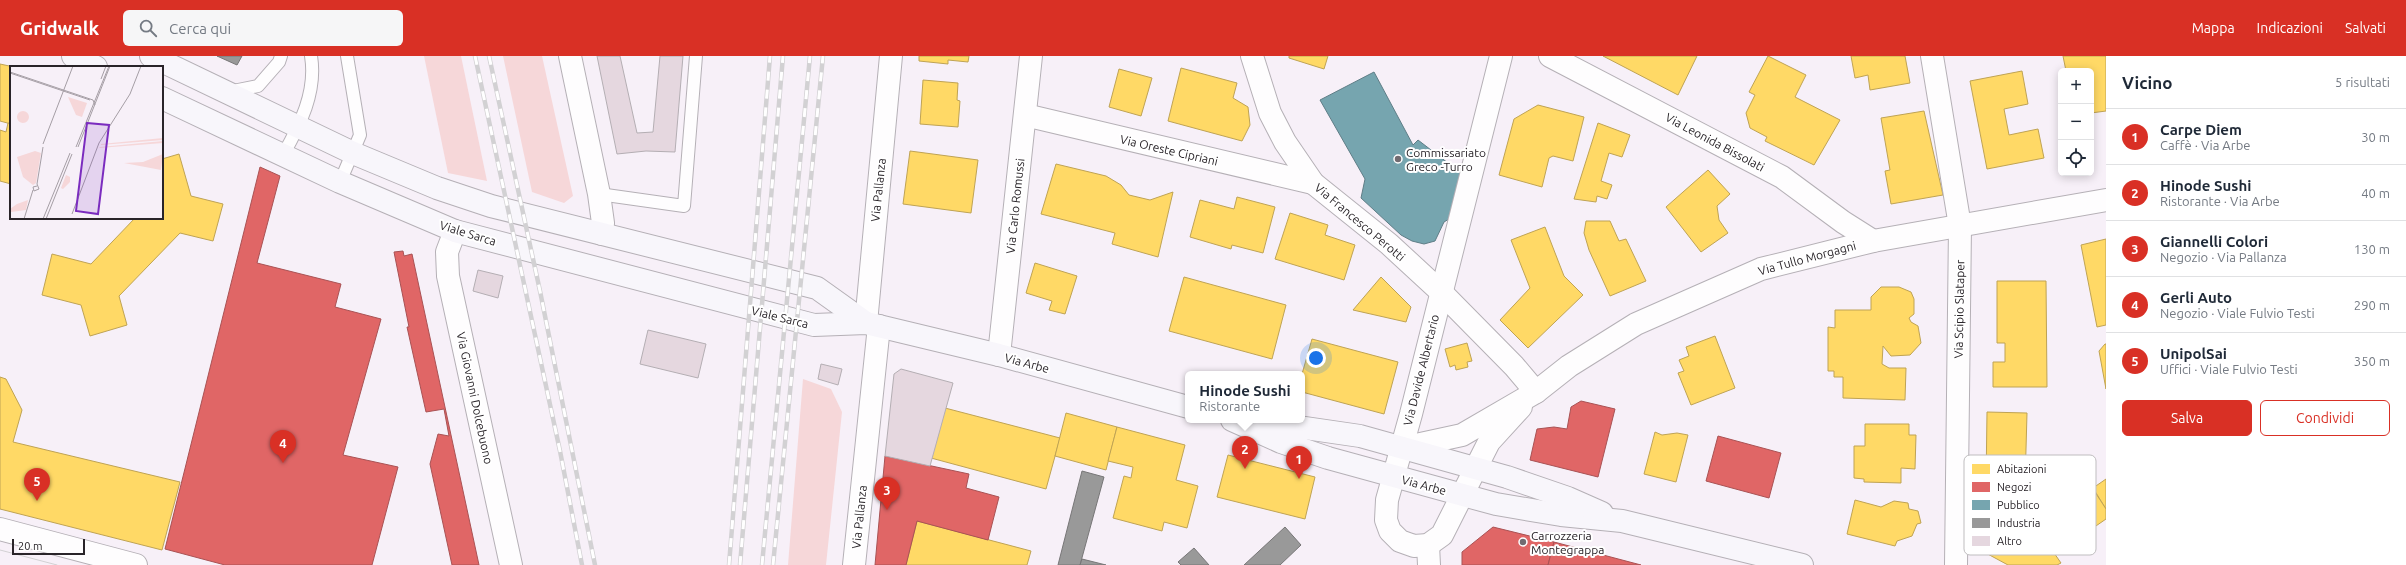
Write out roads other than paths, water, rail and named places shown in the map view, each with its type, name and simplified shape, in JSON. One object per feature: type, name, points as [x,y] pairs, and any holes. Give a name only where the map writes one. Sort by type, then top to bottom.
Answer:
[{"type":"street","points":[[73,56],[94,66]]},
{"type":"street","points":[[151,56],[353,153],[437,188],[491,206],[817,288],[872,325]]},
{"type":"street","points":[[570,56],[599,194],[604,223],[602,234]]},
{"type":"street","name":"Via Pallanza","points":[[854,565],[891,56]]},
{"type":"street","name":"Via Carlo Romussi","points":[[999,355],[1031,56]]},
{"type":"street","name":"Via Francesco Perotti","points":[[1252,56],[1270,113],[1285,142],[1312,183],[1389,244],[1441,292]]},
{"type":"street","name":"Via Davide Albertario","points":[[1429,555],[1414,546],[1400,541],[1390,531],[1386,520],[1387,500],[1402,448],[1500,56]]},
{"type":"street","name":"Via Leonida Bissolati","points":[[1550,56],[1782,177],[1843,222],[1873,241]]},
{"type":"street","name":"Via Scipio Slataper","points":[[1932,56],[1960,226],[1956,565]]},
{"type":"street","name":"Viale Sarca","points":[[163,98],[340,182],[455,232],[814,325],[872,325]]},
{"type":"street","name":"Via Oreste Cipriani","points":[[1025,115],[1312,183]]},
{"type":"street","name":"Via Tullo Morgagni","points":[[1402,448],[1462,435],[1536,392],[1569,366],[1636,324],[1700,294],[1761,269],[1873,241],[2106,200]]},
{"type":"street","name":"Via Giovanni Dolcebuono","points":[[455,232],[447,252],[448,276],[511,565]]},
{"type":"street","name":"Via Davide Albertario","points":[[1441,292],[1514,366],[1536,392]]},
{"type":"street","name":"Via Arbe","points":[[872,325],[999,355],[1185,406]]},
{"type":"street","name":"Via Tullo Morgagni","points":[[1429,555],[1442,535],[1489,442],[1536,392]]},
{"type":"street","name":"Via Arbe","points":[[1239,423],[1288,444],[1394,477],[1496,504],[1561,515],[1622,521],[1795,564]]},
{"type":"street","name":"Via Arbe","points":[[1271,423],[1360,436],[1475,468],[1568,498],[1622,521]]},
{"type":"street","points":[[0,529],[136,565]]},
{"type":"lane","points":[[228,92],[258,86],[280,62],[281,56]]},
{"type":"lane","points":[[283,155],[299,126],[306,109],[312,76],[311,56]]},
{"type":"lane","points":[[340,182],[360,134],[347,56]]},
{"type":"lane","points":[[599,194],[684,206],[696,56]]},
{"type":"tram line","points":[[0,550],[57,565]]},
{"type":"railway","points":[[475,56],[560,451],[582,565]]},
{"type":"railway","points":[[489,56],[540,291],[595,565]]},
{"type":"railway","points":[[729,565],[770,56]]},
{"type":"railway","points":[[740,565],[783,56]]},
{"type":"railway","points":[[762,565],[810,56]]},
{"type":"railway","points":[[773,565],[823,56]]},
{"type":"place","name":"Commissariato Greco -Turro","points":[[1398,159]]},
{"type":"place","name":"Gerli Auto","points":[[283,463]]},
{"type":"place","name":"Hinode Sushi","points":[[1245,469]]},
{"type":"place","name":"Carpe Diem","points":[[1299,479]]},
{"type":"place","name":"UnipolSai","points":[[37,501]]},
{"type":"place","name":"Giannelli Colori","points":[[887,510]]},
{"type":"place","name":"Carrozzeria Montegrappa","points":[[1523,542]]}]
